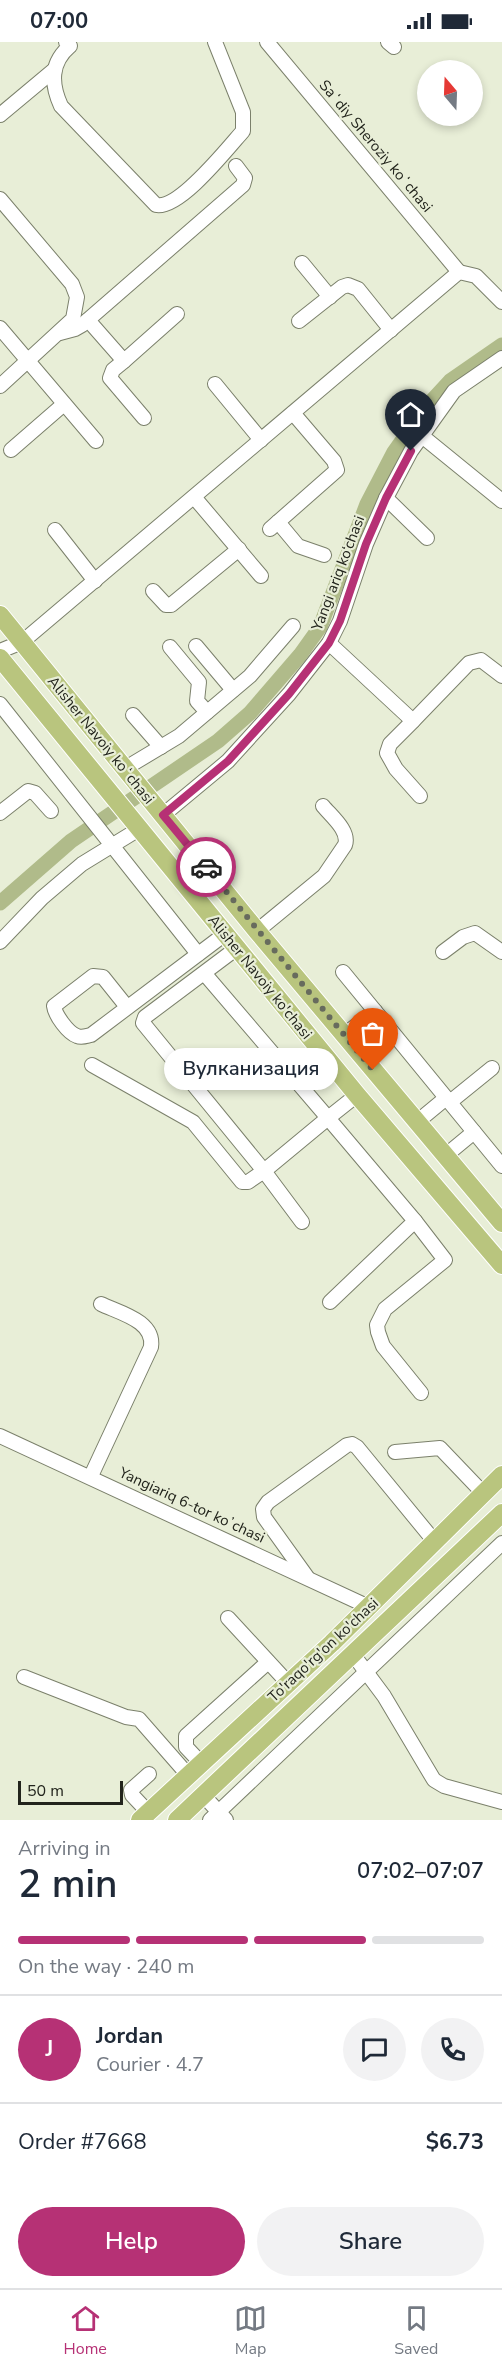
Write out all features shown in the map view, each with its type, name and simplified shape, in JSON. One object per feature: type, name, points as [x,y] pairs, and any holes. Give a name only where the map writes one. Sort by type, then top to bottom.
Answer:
[{"type":"main road","name":"Alisher Navoiy koʻchasi","points":[[0,615],[257,931],[502,1223]]},
{"type":"main road","name":"Alisher Navoiy ko'chasi","points":[[0,658],[357,1095],[502,1265]]},
{"type":"main road","name":"To'raqo'rg'on ko'chasi","points":[[144,1816],[369,1607],[502,1475]]},
{"type":"main road","name":"To'raqo'rg'on ko'chasi","points":[[177,1820],[502,1513]]},
{"type":"street","points":[[70,43],[60,55],[54,70],[55,92],[61,106],[156,205],[163,206],[186,192],[243,131],[243,112],[215,42]]},
{"type":"street","name":"Saʻdiy Sheroziy koʻchasi","points":[[267,42],[459,272]]},
{"type":"street","points":[[0,115],[54,70]]},
{"type":"street","points":[[60,333],[75,329],[88,320],[243,185],[245,178],[236,166]]},
{"type":"street","points":[[0,199],[72,284],[77,297],[73,320],[0,386]]},
{"type":"street","points":[[302,263],[330,297]]},
{"type":"street","points":[[0,651],[22,642],[459,272],[476,276],[502,302]]},
{"type":"street","points":[[299,321],[342,287],[354,285],[391,330]]},
{"type":"street","points":[[144,418],[110,378],[113,370],[177,314]]},
{"type":"street","points":[[88,320],[124,361]]},
{"type":"street","points":[[0,328],[96,441]]},
{"type":"street","name":"Yangi ariq ko‘chasi","points":[[160,812],[228,761],[289,694],[329,643],[340,621],[366,544],[386,498],[411,451],[454,391],[502,358]]},
{"type":"street","points":[[215,384],[261,440]]},
{"type":"street","points":[[11,450],[64,404]]},
{"type":"street","points":[[293,413],[334,461],[337,470],[274,525],[298,546],[324,555]]},
{"type":"street","points":[[422,436],[502,501]]},
{"type":"street","points":[[194,497],[261,576]]},
{"type":"street","points":[[386,498],[427,538]]},
{"type":"street","points":[[55,530],[95,581]]},
{"type":"street","points":[[153,591],[166,605],[171,605],[238,549]]},
{"type":"street","points":[[127,773],[179,736],[250,676],[293,626]]},
{"type":"street","points":[[329,643],[412,721]]},
{"type":"street","points":[[196,646],[233,690]]},
{"type":"street","points":[[170,647],[197,679],[200,688],[197,701],[207,712]]},
{"type":"street","points":[[420,796],[396,769],[387,753],[390,744],[469,663],[481,660],[502,676]]},
{"type":"street","points":[[0,704],[198,954]]},
{"type":"street","points":[[133,715],[161,747]]},
{"type":"street","points":[[0,813],[28,791],[35,793],[51,811]]},
{"type":"street","points":[[257,931],[324,876],[345,845],[347,841],[344,832],[322,806]]},
{"type":"street","points":[[0,942],[42,898],[82,864],[137,826]]},
{"type":"street","points":[[128,1007],[103,977],[98,975],[93,975],[54,1006],[55,1012],[73,1035],[83,1037],[91,1035],[128,1007],[198,954],[225,933]]},
{"type":"street","points":[[443,952],[463,937],[475,933],[502,952]]},
{"type":"street","points":[[237,948],[145,1017],[143,1023],[303,1222]]},
{"type":"street","points":[[343,972],[502,1166]]},
{"type":"street","points":[[204,973],[415,1221],[445,1260],[385,1309],[377,1325],[383,1346],[421,1393]]},
{"type":"street","points":[[344,1035],[375,1011]]},
{"type":"street","points":[[92,1065],[193,1122],[242,1182],[248,1182],[264,1171],[357,1095]]},
{"type":"street","points":[[417,1122],[492,1068]]},
{"type":"street","points":[[445,1156],[474,1132]]},
{"type":"street","points":[[330,1302],[415,1221]]},
{"type":"street","points":[[91,1476],[151,1347],[152,1340],[145,1325],[101,1304]]},
{"type":"street","name":"Yangiаriq 6-tor koʼchasi","points":[[0,1436],[91,1476],[369,1607]]},
{"type":"street","points":[[308,1578],[264,1517],[263,1509],[268,1502],[347,1445],[352,1444],[357,1447],[435,1542]]},
{"type":"street","points":[[395,1452],[440,1448],[483,1494]]},
{"type":"street","points":[[203,1795],[218,1817],[269,1763],[502,1543]]},
{"type":"street","points":[[469,1544],[484,1560]]},
{"type":"street","points":[[435,1576],[450,1592]]},
{"type":"street","points":[[416,1594],[432,1610]]},
{"type":"street","points":[[391,1617],[406,1634]]},
{"type":"street","points":[[228,1618],[288,1683]]},
{"type":"street","points":[[352,1653],[384,1696],[434,1780],[444,1786],[502,1802]]},
{"type":"street","points":[[194,1769],[186,1747],[186,1736],[268,1662]]},
{"type":"street","points":[[24,1677],[126,1717],[139,1719],[194,1769]]},
{"type":"street","points":[[306,1697],[322,1714]]},
{"type":"street","points":[[287,1715],[303,1732]]},
{"type":"street","points":[[254,1747],[269,1763]]},
{"type":"street","points":[[144,1816],[131,1790],[149,1774]]},
{"type":"waterway","points":[[0,903],[71,841],[218,741],[250,713],[300,655],[320,627],[367,504],[394,452],[426,407],[450,381],[502,345]]},
{"type":"way so far","points":[[206,867],[373,1070]]},
{"type":"place","name":"Вулканизация","points":[[373,1070]]},
{"type":"route","points":[[206,867],[163,815],[228,761],[289,694],[329,643],[340,621],[366,544],[386,498],[411,451]]}]
